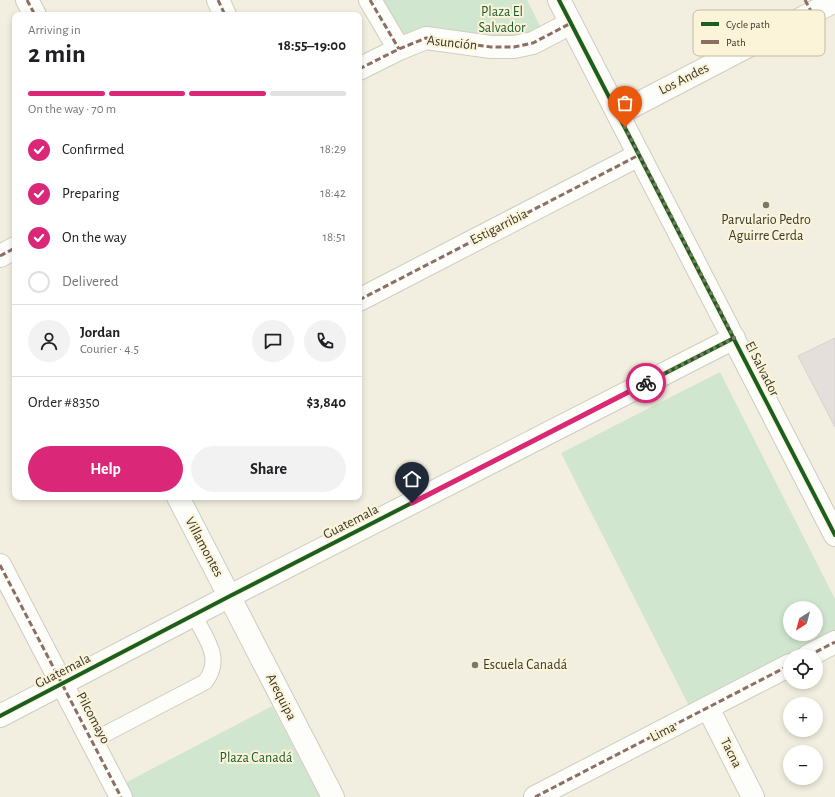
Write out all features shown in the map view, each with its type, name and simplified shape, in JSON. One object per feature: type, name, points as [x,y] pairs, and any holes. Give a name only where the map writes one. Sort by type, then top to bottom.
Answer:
[{"type":"street","points":[[27,0],[33,12]]},
{"type":"street","points":[[218,0],[224,12]]},
{"type":"street","points":[[370,0],[399,49]]},
{"type":"street","name":"El Salvador","points":[[559,0],[835,535]]},
{"type":"street","name":"Los Andes","points":[[808,7],[835,1]]},
{"type":"street","name":"Asunción","points":[[362,68],[399,49],[426,38],[461,44],[491,47],[514,47],[533,43],[571,23]]},
{"type":"street","name":"Los Andes","points":[[618,114],[721,56]]},
{"type":"street","name":"Estigarribia","points":[[362,298],[639,155]]},
{"type":"street","points":[[0,256],[12,250]]},
{"type":"street","name":"Guatemala","points":[[0,716],[230,596],[734,338]]},
{"type":"street","name":"Villamontes","points":[[180,500],[230,596]]},
{"type":"street","name":"Pilcomayo","points":[[0,565],[121,797]]},
{"type":"street","name":"Arequipa","points":[[230,596],[333,797]]},
{"type":"street","points":[[822,649],[835,642]]},
{"type":"street","name":"Lima","points":[[535,797],[783,669]]},
{"type":"street","name":"Tacna","points":[[708,708],[753,797]]},
{"type":"lane","points":[[92,741],[199,686],[210,676],[213,669],[214,660],[212,652],[194,615]]},
{"type":"green space","name":"Plaza El Salvador","points":[[381,0],[527,0],[542,30],[504,42],[405,42]]},
{"type":"green space","points":[[720,372],[835,599],[835,633],[823,639],[823,601],[783,601],[783,641],[819,641],[803,649],[783,649],[783,659],[689,706],[561,453]]},
{"type":"green space","name":"Plaza Canadá","points":[[272,706],[320,797],[130,797],[123,784]]},
{"type":"building","points":[[835,338],[835,427],[798,356]]},
{"type":"marked path","points":[[27,0],[33,12]]},
{"type":"marked path","points":[[218,0],[224,12]]},
{"type":"marked path","points":[[370,0],[399,49]]},
{"type":"marked path","points":[[805,0],[810,10]]},
{"type":"marked path","points":[[362,68],[399,49],[426,38],[491,47],[514,47],[533,43],[571,23]]},
{"type":"marked path","points":[[362,298],[639,155]]},
{"type":"marked path","points":[[0,256],[12,250]]},
{"type":"marked path","points":[[0,565],[121,797]]},
{"type":"marked path","points":[[822,649],[835,642]]},
{"type":"marked path","points":[[535,797],[783,669]]},
{"type":"cycle path","points":[[559,0],[835,535]]},
{"type":"cycle path","points":[[0,716],[230,596],[734,338]]},
{"type":"way so far","points":[[625,127],[734,338],[646,383]]},
{"type":"place","name":"Parvulario Pedro Aguirre Cerda","points":[[766,205]]},
{"type":"place","name":"Escuela Canadá","points":[[475,665]]},
{"type":"route","points":[[412,503],[646,383]]}]
